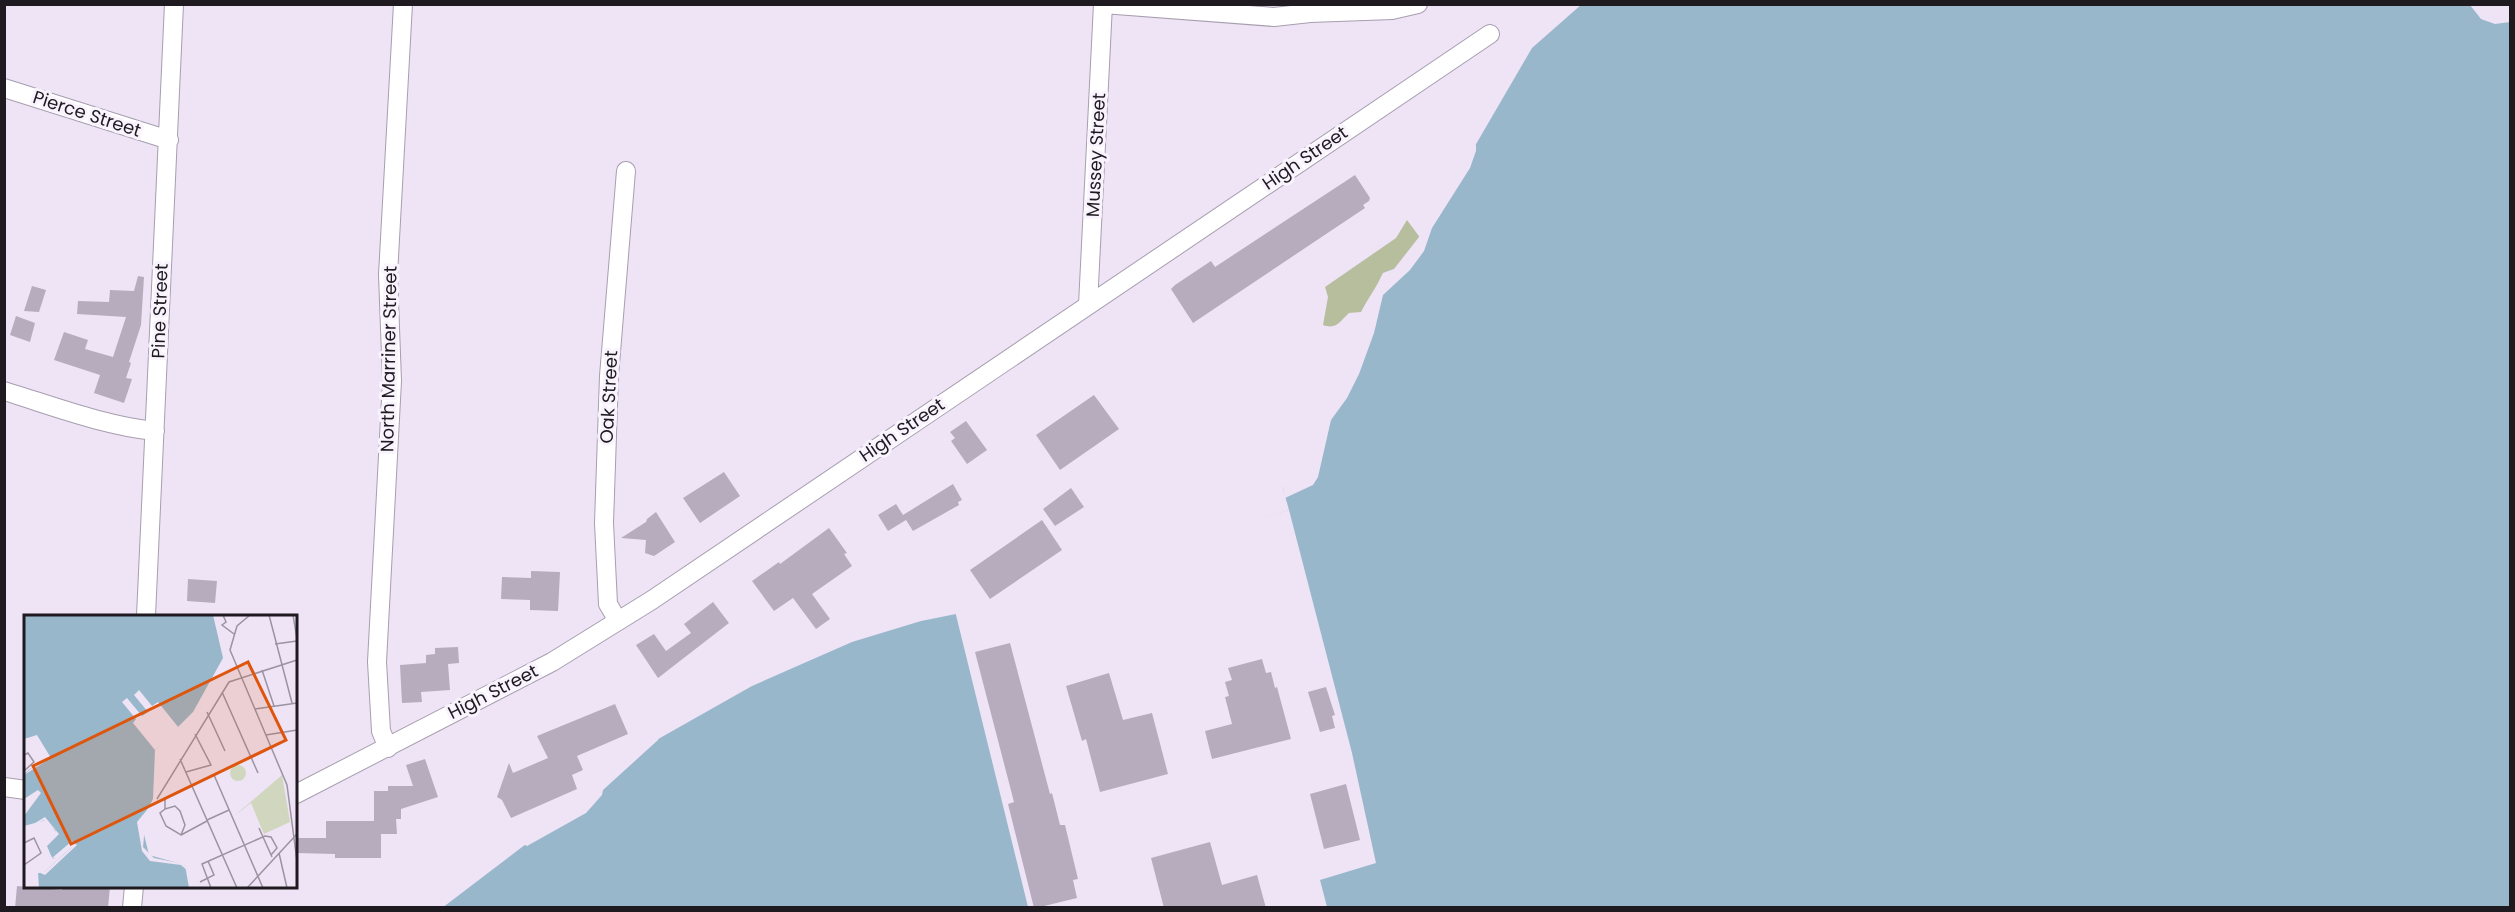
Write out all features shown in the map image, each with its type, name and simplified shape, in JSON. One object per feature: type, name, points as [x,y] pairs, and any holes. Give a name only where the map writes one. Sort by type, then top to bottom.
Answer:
[{"type":"street","name":"Pine Street","points":[[146,615],[174,4]]},
{"type":"street","name":"North Marriner Street","points":[[388,748],[381,731],[377,662],[392,381],[388,275],[403,4]]},
{"type":"street","points":[[1103,4],[1274,16],[1392,10],[1418,4]]},
{"type":"street","name":"Mussey Street","points":[[1088,305],[1103,4]]},
{"type":"street","name":"High Street","points":[[297,794],[552,662],[652,600],[1490,34]]},
{"type":"street","name":"Pierce Street","points":[[4,88],[169,140]]},
{"type":"street","name":"Oak Street","points":[[618,621],[608,604],[604,523],[609,376],[626,171]]},
{"type":"street","points":[[4,391],[68,411],[141,430],[156,431]]},
{"type":"street","points":[[4,787],[24,790]]},
{"type":"street","points":[[132,908],[134,888]]},
{"type":"green space","points":[[1407,220],[1421,239],[1394,269],[1383,273],[1361,312],[1349,313],[1335,326],[1323,325],[1328,297],[1325,287],[1396,238]]},
{"type":"water","points":[[1582,4],[2510,5],[2510,907],[442,908],[589,796],[660,738],[752,686],[852,642],[921,621],[956,614],[1289,510],[1283,489],[1309,468],[1346,382],[1383,273],[1394,269],[1406,258],[1440,206],[1532,48]]},
{"type":"pier","points":[[2470,5],[2510,5],[2510,22],[2495,24],[2481,19]]},
{"type":"pier","points":[[1476,144],[1470,168],[1432,228],[1424,251],[1410,270],[1383,295],[1374,333],[1359,374],[1347,398],[1331,420],[1318,477],[1313,485],[1285,498],[1283,489],[1307,466],[1327,412],[1346,375],[1370,300],[1383,273],[1394,269],[1419,237],[1464,158]]},
{"type":"pier","points":[[1289,510],[1352,753],[1376,863],[1320,880],[1327,907],[1028,907],[955,611],[1140,553]]},
{"type":"pier","points":[[656,738],[658,740],[603,790],[602,795],[586,813],[527,846],[521,843],[587,794]]},
{"type":"building","points":[[1355,175],[1370,198],[1363,205],[1365,208],[1193,323],[1171,289],[1175,285],[1211,261],[1215,267]]},
{"type":"building","points":[[138,276],[144,277],[141,325],[129,362],[131,363],[126,378],[132,379],[124,403],[94,393],[100,375],[54,360],[64,332],[88,340],[85,349],[113,357],[126,317],[77,314],[78,301],[109,302],[110,290],[134,291]]},
{"type":"building","points":[[32,286],[46,290],[39,312],[24,311]]},
{"type":"building","points":[[16,316],[35,323],[30,342],[10,335]]},
{"type":"building","points":[[1094,395],[1119,429],[1060,470],[1036,435]]},
{"type":"building","points":[[966,421],[987,450],[967,464],[951,441],[955,438],[950,432]]},
{"type":"building","points":[[724,472],[740,496],[700,523],[683,498]]},
{"type":"building","points":[[953,484],[962,500],[958,502],[959,505],[913,531],[906,520],[888,531],[878,515],[896,504],[903,515]]},
{"type":"building","points":[[1071,488],[1084,507],[1055,526],[1043,509]]},
{"type":"building","points":[[656,512],[675,542],[654,556],[645,553],[646,540],[621,538],[646,522]]},
{"type":"building","points":[[1042,520],[1062,550],[990,599],[970,570]]},
{"type":"building","points":[[829,528],[847,553],[844,554],[852,566],[812,594],[830,619],[816,629],[793,598],[774,611],[752,581],[779,562],[780,564]]},
{"type":"building","points":[[531,571],[560,572],[558,611],[530,610],[530,600],[501,599],[502,577],[531,578]]},
{"type":"building","points":[[188,579],[217,581],[215,603],[187,601]]},
{"type":"building","points":[[713,602],[729,623],[658,678],[636,645],[654,634],[666,651],[691,633],[684,624]]},
{"type":"building","points":[[1010,643],[1050,794],[1052,793],[1060,825],[1065,825],[1078,879],[1073,880],[1077,898],[1036,908],[1034,908],[1008,804],[1014,802],[975,652]]},
{"type":"building","points":[[458,647],[459,663],[448,664],[450,690],[421,692],[422,702],[402,703],[400,665],[426,663],[426,655],[435,654],[435,648]]},
{"type":"building","points":[[1262,659],[1266,673],[1271,672],[1275,688],[1277,687],[1291,739],[1212,759],[1205,731],[1232,724],[1225,697],[1229,696],[1225,682],[1232,680],[1228,668]]},
{"type":"building","points":[[1109,673],[1123,720],[1152,713],[1168,774],[1100,792],[1086,739],[1082,741],[1066,686]]},
{"type":"building","points":[[1326,687],[1335,715],[1332,716],[1335,728],[1320,732],[1308,692]]},
{"type":"building","points":[[615,704],[628,734],[577,756],[583,770],[572,775],[577,789],[511,818],[502,800],[497,797],[509,763],[513,773],[548,758],[537,736]]},
{"type":"building","points":[[425,759],[438,797],[401,809],[401,819],[396,819],[397,834],[381,834],[381,858],[335,858],[335,854],[297,853],[297,838],[326,838],[326,821],[374,821],[374,791],[388,791],[388,786],[413,786],[406,765]]},
{"type":"building","points":[[1346,784],[1360,840],[1324,849],[1310,794]]},
{"type":"building","points":[[1210,842],[1222,885],[1257,875],[1266,908],[1164,908],[1151,858]]},
{"type":"building","points":[[17,886],[62,890],[62,888],[110,888],[108,908],[15,908]]}]
